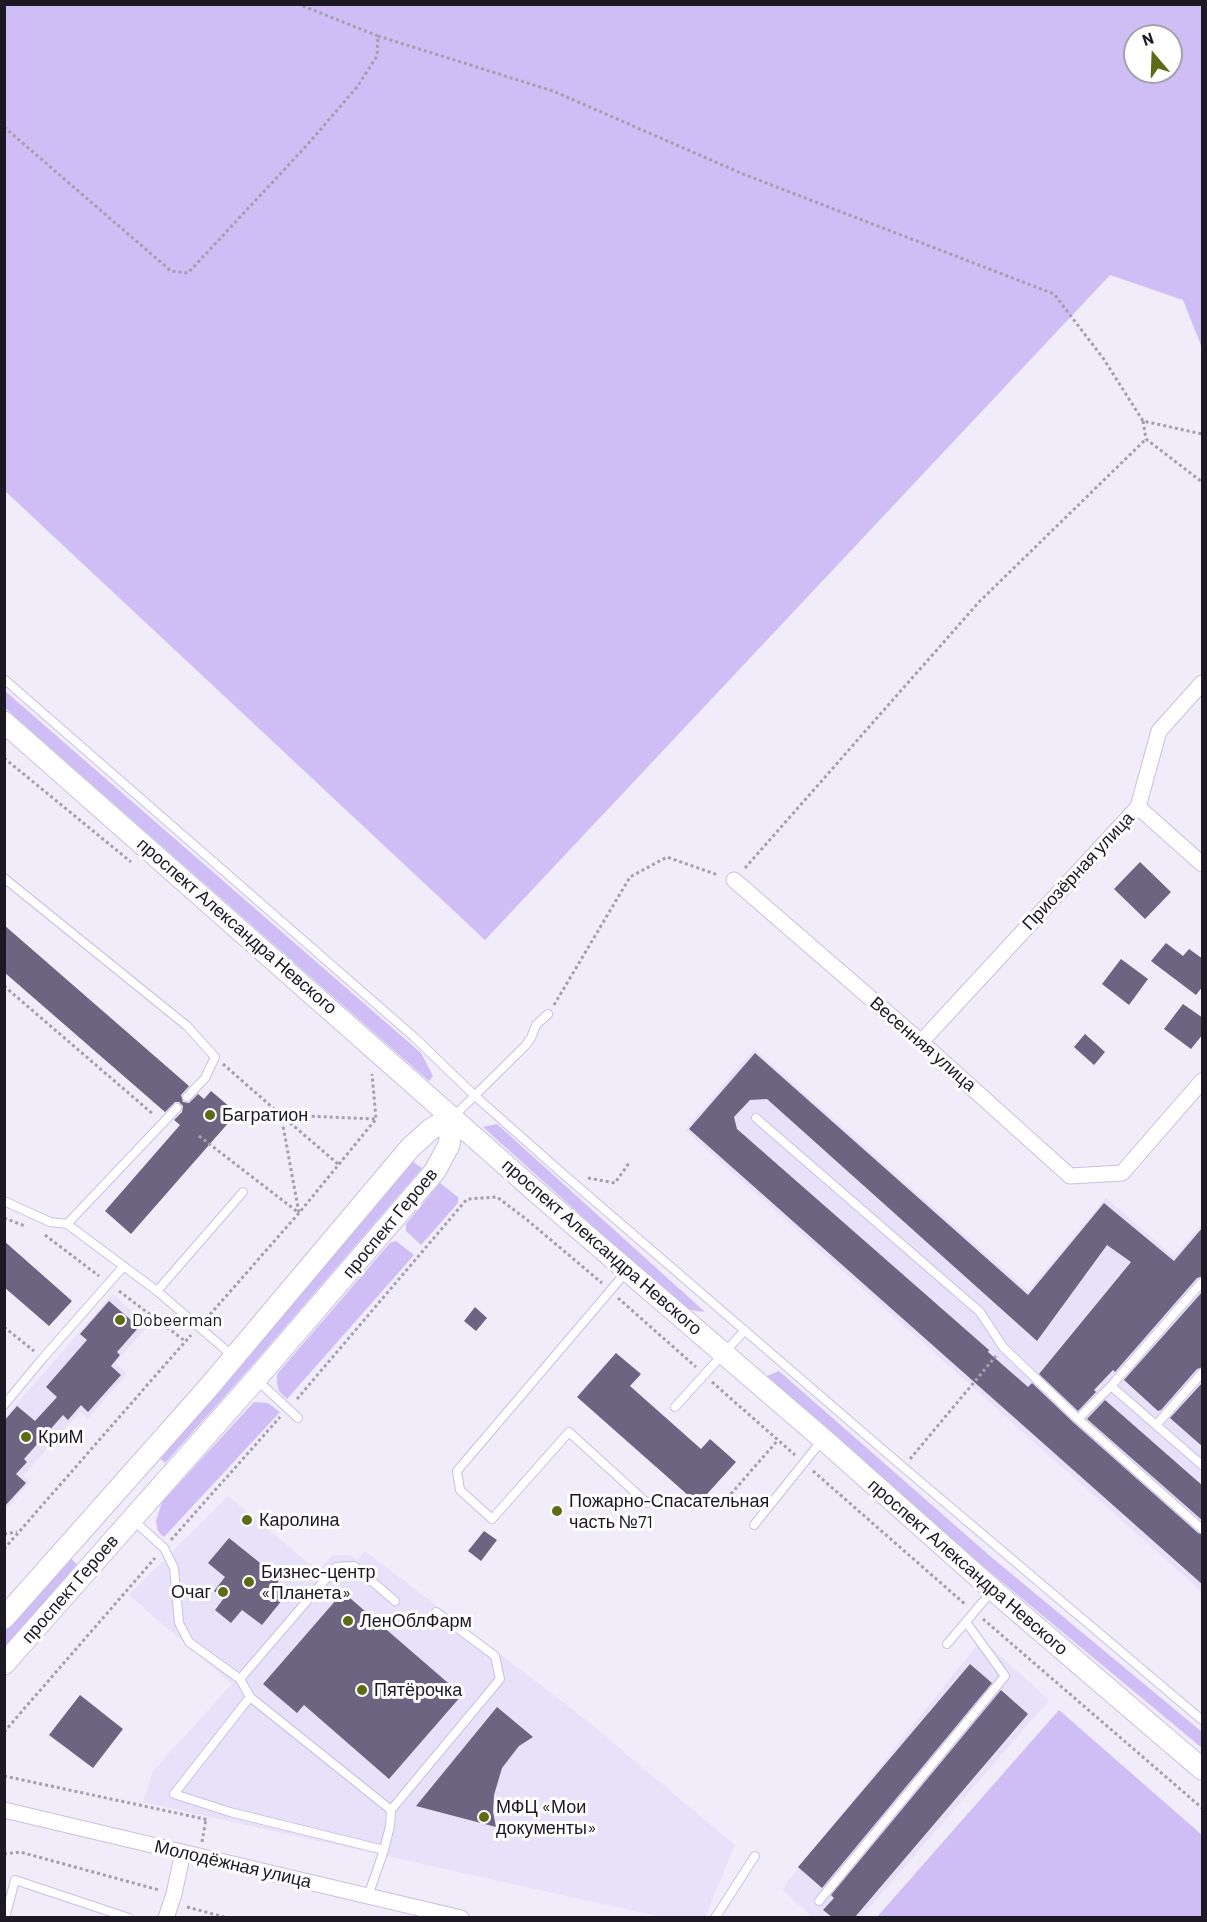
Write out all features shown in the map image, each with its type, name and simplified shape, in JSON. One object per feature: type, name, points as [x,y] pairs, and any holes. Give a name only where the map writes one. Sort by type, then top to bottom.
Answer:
[{"type":"main road","name":"проспект Александра Невского","points":[[7,729],[543,1198],[823,1439],[993,1590],[1203,1769]]},
{"type":"main road","name":"проспект Героев","points":[[4,1618],[234,1357],[410,1148],[431,1129],[453,1117]]},
{"type":"main road","name":"проспект Героев","points":[[4,1664],[256,1379],[435,1171],[449,1145],[453,1117]]},
{"type":"street","name":"Приозёрная улица","points":[[921,1042],[1138,807],[1159,731],[1203,683]]},
{"type":"street","points":[[1138,807],[1203,864]]},
{"type":"street","name":"Весенняя улица","points":[[734,880],[921,1042],[1070,1176],[1122,1173],[1203,1081]]},
{"type":"street","name":"Молодёжная улица","points":[[4,1810],[461,1917]]},
{"type":"street","points":[[166,1917],[174,1894],[183,1852]]},
{"type":"lane","points":[[4,679],[414,1037],[474,1095],[562,1173],[903,1467],[1203,1720]]},
{"type":"lane","points":[[4,878],[187,1026],[215,1058],[205,1078],[187,1097]]},
{"type":"lane","points":[[453,1117],[531,1038],[536,1025],[548,1014]]},
{"type":"lane","points":[[67,1224],[177,1108]]},
{"type":"lane","points":[[756,1118],[980,1312],[1003,1347],[1078,1419],[1203,1529]]},
{"type":"lane","points":[[157,1291],[243,1192]]},
{"type":"lane","points":[[4,1201],[50,1222],[67,1224],[157,1291],[234,1357]]},
{"type":"lane","points":[[4,1405],[123,1267]]},
{"type":"lane","points":[[628,1270],[457,1471],[460,1490],[492,1520],[569,1432],[647,1503]]},
{"type":"lane","points":[[1078,1419],[1111,1386],[1203,1282]]},
{"type":"lane","points":[[675,1407],[745,1330]]},
{"type":"lane","points":[[1157,1424],[1203,1373]]},
{"type":"lane","points":[[256,1379],[298,1418]]},
{"type":"lane","points":[[1111,1386],[1202,1465]]},
{"type":"lane","points":[[754,1524],[823,1439]]},
{"type":"lane","points":[[132,1519],[164,1548],[174,1568],[179,1623],[189,1642],[240,1679],[250,1697],[391,1810]]},
{"type":"lane","points":[[240,1679],[336,1567],[354,1566],[395,1601]]},
{"type":"lane","points":[[947,1644],[993,1590]]},
{"type":"lane","points":[[368,1896],[384,1850],[391,1810],[500,1679],[495,1656],[436,1612]]},
{"type":"lane","points":[[819,1901],[1005,1676],[966,1622]]},
{"type":"lane","points":[[250,1697],[174,1794],[230,1812],[384,1850]]},
{"type":"lane","points":[[716,1917],[755,1856]]},
{"type":"lane","points":[[5,1917],[15,1880],[129,1917]]},
{"type":"path","points":[[298,4],[378,36],[553,91],[743,174],[1054,294],[1103,358],[1143,421],[1146,439],[1203,482]]},
{"type":"path","points":[[4,127],[171,271],[188,273],[308,144],[357,87],[377,56],[378,36]]},
{"type":"path","points":[[1143,421],[1203,434]]},
{"type":"path","points":[[548,1014],[630,877],[667,857],[734,880],[980,602],[1146,439]]},
{"type":"path","points":[[4,758],[134,865]]},
{"type":"path","points":[[4,986],[162,1122]]},
{"type":"path","points":[[215,1058],[338,1164]]},
{"type":"path","points":[[4,1549],[299,1213],[376,1119],[373,1074],[364,1066]]},
{"type":"path","points":[[281,1115],[376,1119]]},
{"type":"path","points":[[281,1115],[299,1213]]},
{"type":"path","points":[[199,1136],[299,1213]]},
{"type":"path","points":[[615,1183],[629,1163]]},
{"type":"path","points":[[4,1732],[288,1408],[467,1199],[497,1197],[611,1291],[804,1463],[1203,1808]]},
{"type":"path","points":[[4,1327],[27,1346]]},
{"type":"path","points":[[919,1449],[1003,1347]]},
{"type":"path","points":[[723,1503],[778,1440]]},
{"type":"path","points":[[4,1534],[19,1532]]},
{"type":"path","points":[[4,1776],[218,1822]]},
{"type":"path","points":[[4,1854],[20,1852],[174,1894],[188,1908],[228,1917]]},
{"type":"shaded area","points":[[4,5],[1202,5],[1202,348],[1183,300],[1110,275],[485,940],[5,491]]},
{"type":"shaded area","points":[[5,691],[421,1053],[433,1076],[429,1081],[5,708]]},
{"type":"shaded area","points":[[754,1049],[1028,1291],[1106,1198],[1174,1257],[1202,1224],[1202,1592],[685,1130]]},
{"type":"shaded area","points":[[497,1124],[705,1312],[685,1309],[483,1127]]},
{"type":"shaded area","points":[[413,1162],[422,1168],[165,1463],[159,1457]]},
{"type":"shaded area","points":[[440,1183],[458,1197],[458,1203],[421,1245],[406,1231],[406,1224]]},
{"type":"shaded area","points":[[396,1241],[414,1255],[287,1399],[279,1391],[277,1374],[390,1243]]},
{"type":"shaded area","points":[[113,1294],[148,1326],[115,1363],[127,1374],[87,1419],[80,1412],[23,1476],[30,1482],[5,1511],[5,1417]]},
{"type":"shaded area","points":[[779,1371],[990,1556],[1202,1732],[1202,1748],[983,1566],[765,1377]]},
{"type":"shaded area","points":[[254,1402],[268,1403],[280,1412],[164,1537],[158,1531],[156,1521],[162,1502]]},
{"type":"shaded area","points":[[228,1496],[318,1571],[333,1555],[350,1555],[357,1560],[365,1551],[581,1716],[735,1845],[705,1917],[662,1917],[143,1802],[153,1771],[232,1684],[129,1595]]},
{"type":"shaded area","points":[[70,1558],[77,1564],[5,1647],[5,1631]]},
{"type":"shaded area","points":[[982,1639],[1049,1700],[861,1917],[812,1917],[782,1889]]},
{"type":"shaded area","points":[[1059,1710],[1202,1835],[1202,1917],[877,1917]]},
{"type":"building","points":[[1140,862],[1171,892],[1145,919],[1114,889]]},
{"type":"building","points":[[4,925],[189,1086],[181,1095],[183,1102],[189,1103],[198,1094],[204,1099],[211,1091],[237,1113],[131,1234],[105,1211],[180,1125],[174,1120],[182,1112],[183,1106],[175,1102],[165,1112],[4,972]]},
{"type":"building","points":[[1166,943],[1183,956],[1189,949],[1203,959],[1203,986],[1196,995],[1151,961]]},
{"type":"building","points":[[1121,959],[1148,979],[1129,1005],[1102,984]]},
{"type":"building","points":[[1183,1004],[1203,1018],[1203,1034],[1191,1049],[1164,1029]]},
{"type":"building","points":[[1085,1034],[1105,1052],[1094,1065],[1074,1047]]},
{"type":"building","points":[[755,1053],[1028,1295],[1104,1203],[1174,1261],[1203,1227],[1203,1276],[1197,1278],[1115,1372],[1113,1370],[1094,1390],[1096,1392],[1078,1411],[1039,1374],[1131,1262],[1107,1245],[1037,1341],[767,1099],[750,1100],[734,1117],[737,1129],[989,1350],[988,1352],[1028,1387],[1032,1383],[1074,1423],[1203,1535],[1203,1585],[689,1129]]},
{"type":"building","points":[[4,1241],[72,1301],[49,1326],[4,1287]]},
{"type":"building","points":[[1203,1291],[1203,1367],[1197,1369],[1158,1411],[1124,1380]]},
{"type":"building","points":[[109,1301],[139,1327],[117,1352],[120,1355],[111,1366],[121,1375],[88,1412],[81,1405],[68,1420],[63,1415],[24,1459],[27,1462],[16,1474],[26,1483],[4,1507],[4,1421],[17,1406],[35,1421],[57,1397],[46,1387],[87,1340],[80,1334]]},
{"type":"building","points":[[475,1307],[487,1318],[476,1331],[464,1321]]},
{"type":"building","points":[[616,1353],[641,1374],[630,1386],[701,1449],[710,1439],[736,1462],[698,1504],[577,1397]]},
{"type":"building","points":[[1203,1382],[1203,1447],[1170,1418]]},
{"type":"building","points":[[1105,1400],[1203,1486],[1203,1521],[1087,1419]]},
{"type":"building","points":[[484,1531],[497,1540],[481,1561],[468,1551]]},
{"type":"building","name":"Бизнес-центр «Планета»","points":[[229,1538],[280,1579],[276,1585],[287,1594],[262,1625],[242,1610],[231,1623],[215,1610],[224,1598],[214,1591],[225,1577],[208,1563]]},
{"type":"building","name":"Пятёрочка","points":[[343,1592],[462,1695],[389,1779],[304,1705],[297,1713],[263,1684]]},
{"type":"building","points":[[970,1664],[992,1683],[822,1888],[798,1867]]},
{"type":"building","points":[[1001,1690],[1028,1714],[855,1917],[832,1917],[823,1910],[834,1898],[831,1895]]},
{"type":"building","points":[[80,1695],[123,1729],[93,1768],[49,1735]]},
{"type":"building","points":[[497,1707],[533,1737],[519,1746],[502,1768],[494,1795],[493,1812],[496,1827],[416,1806]]},
{"type":"place","name":"Багратион","points":[[210,1115]]},
{"type":"place","name":"Dobeerman","points":[[120,1320]]},
{"type":"place","name":"КриМ","points":[[26,1437]]},
{"type":"place","name":"Пожарно-Спасательная часть №71","points":[[557,1511]]},
{"type":"place","name":"Каролина","points":[[247,1520]]},
{"type":"place","name":"Бизнес-центр «Планета»","points":[[249,1582]]},
{"type":"place","name":"Очаг","points":[[223,1592]]},
{"type":"place","name":"ЛенОблФарм","points":[[348,1621]]},
{"type":"place","name":"Пятёрочка","points":[[362,1690]]},
{"type":"place","name":"МФЦ «Мои документы»","points":[[484,1817]]}]
